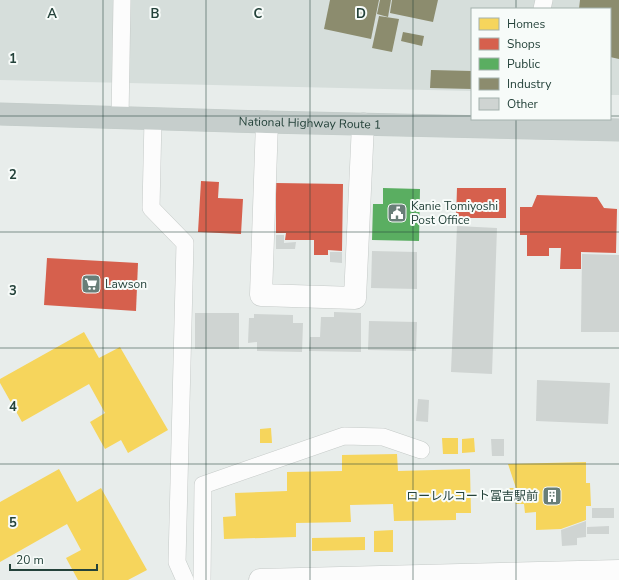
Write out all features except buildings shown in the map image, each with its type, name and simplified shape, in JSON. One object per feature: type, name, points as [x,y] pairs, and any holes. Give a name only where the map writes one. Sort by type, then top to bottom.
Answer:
[{"type":"highway","name":"National Highway Route 1","points":[[0,114],[363,124],[527,124],[619,130]]},
{"type":"street","points":[[267,122],[261,295],[354,298],[363,124]]},
{"type":"street","points":[[260,580],[619,571]]},
{"type":"lane","points":[[120,118],[122,0]]},
{"type":"lane","points":[[154,119],[151,208],[185,243],[177,562],[185,580]]},
{"type":"lane","points":[[202,580],[203,485],[344,436],[384,437],[421,450]]},
{"type":"shaded area","points":[[0,0],[619,0],[619,95],[611,95],[611,8],[471,8],[471,91],[0,80]]},
{"type":"place","name":"Kanie Tomiyoshi Post Office","points":[[397,213]]},
{"type":"place","name":"Lawson","points":[[91,284]]},
{"type":"place","name":"ローレルコート冨吉駅前","points":[[552,496]]}]
